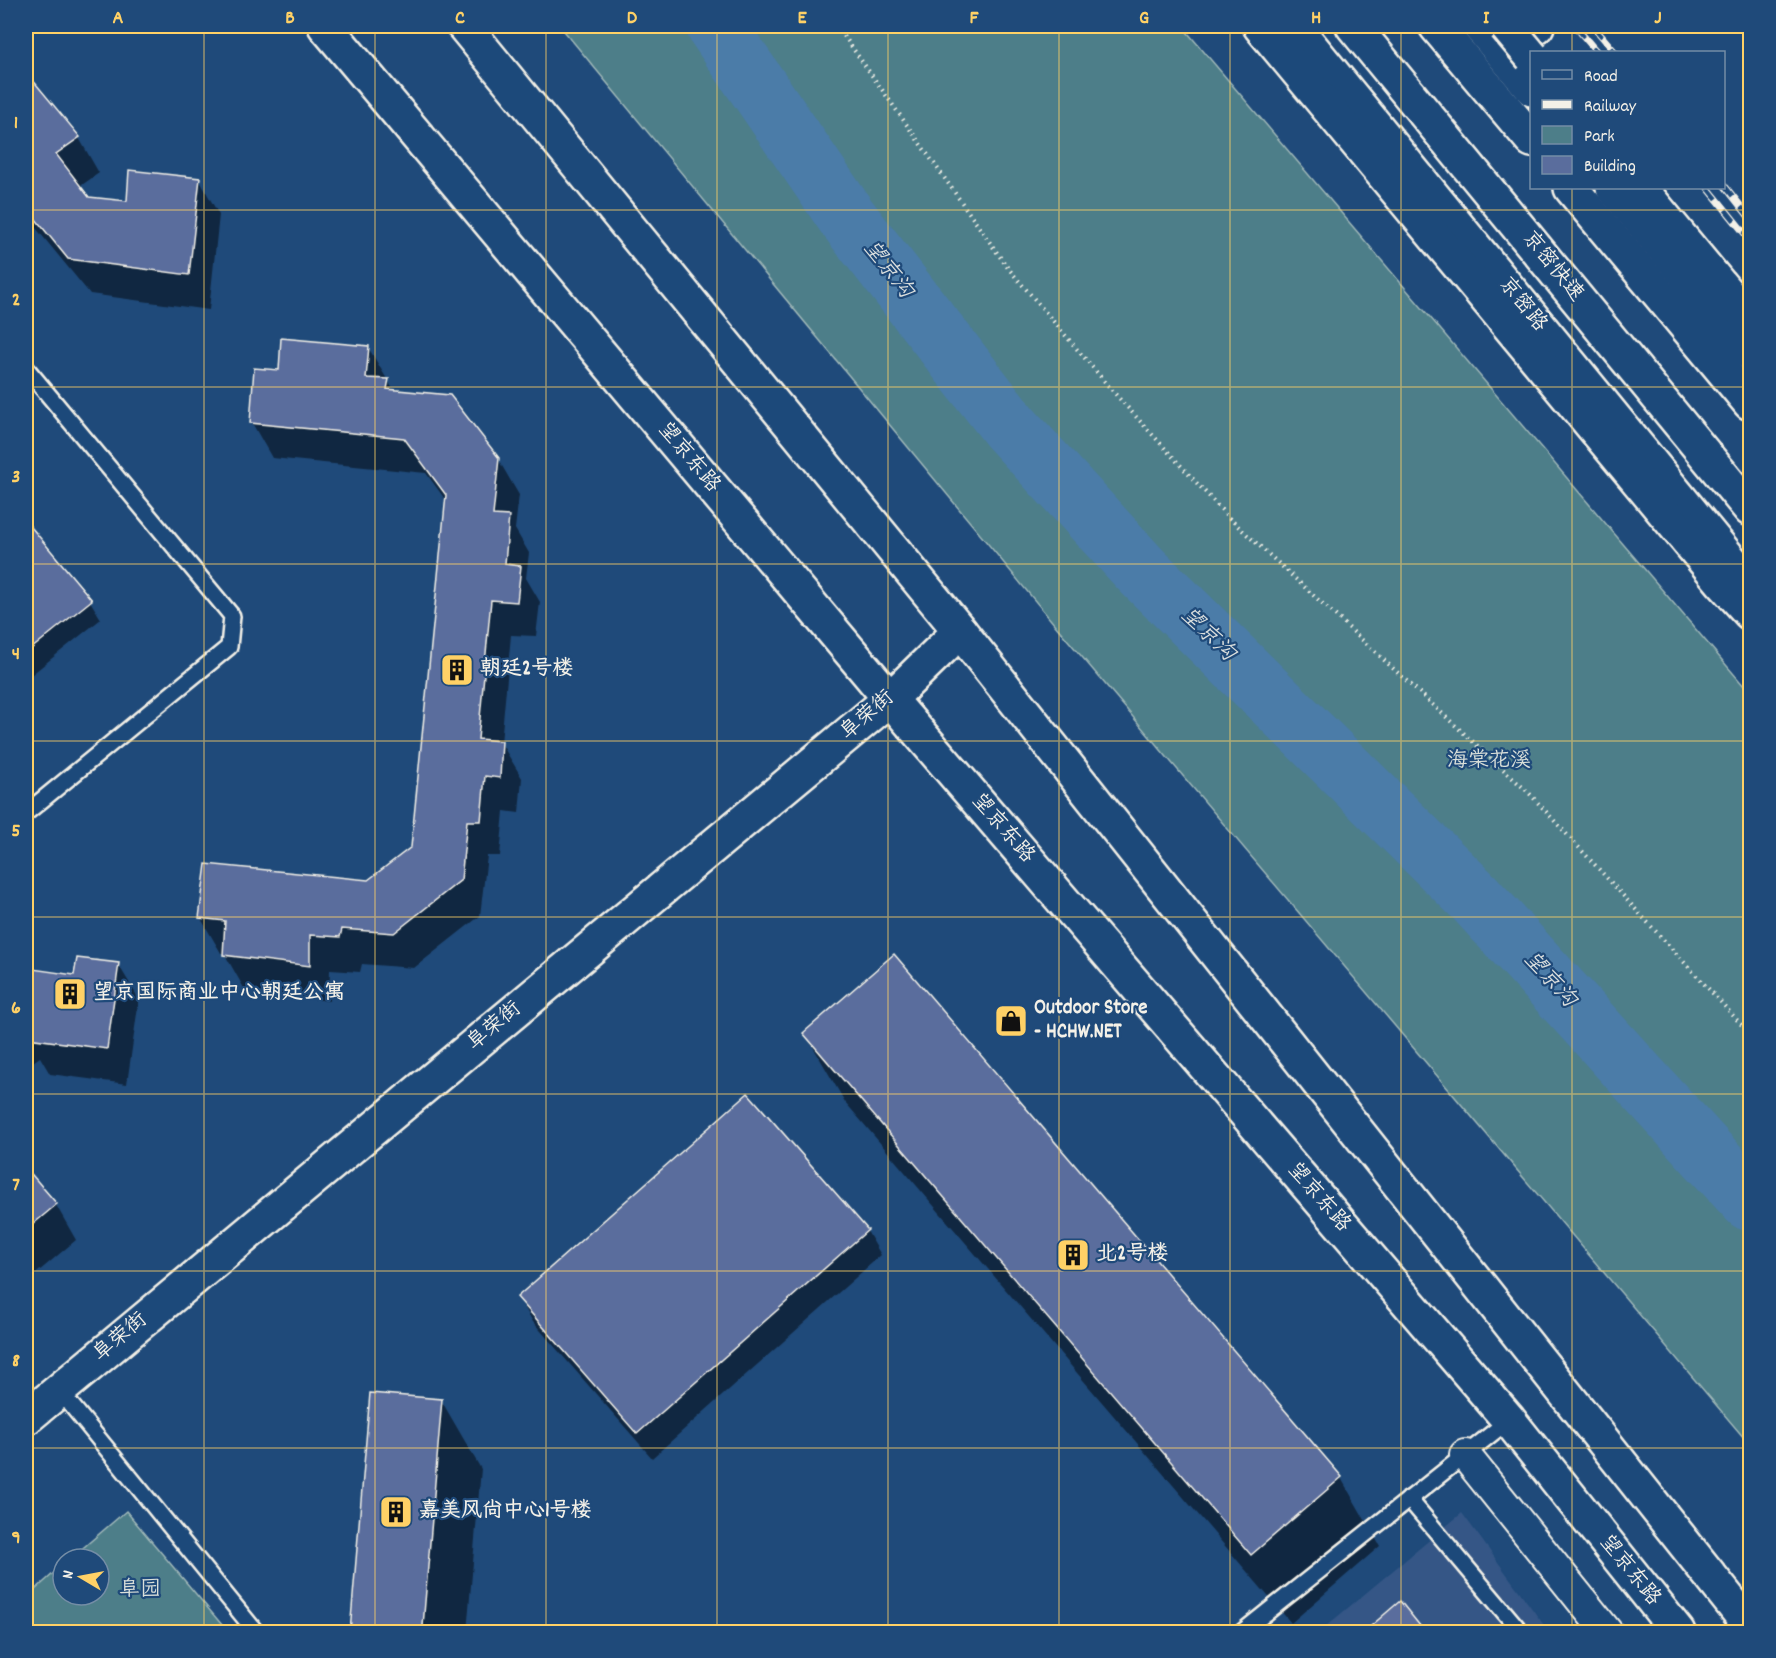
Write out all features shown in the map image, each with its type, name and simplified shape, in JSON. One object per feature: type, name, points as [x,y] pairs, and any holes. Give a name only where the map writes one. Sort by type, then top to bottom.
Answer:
[{"type":"main road","name":"望京东路","points":[[325,26],[890,699],[1509,1420],[1678,1632]]},
{"type":"main road","points":[[464,26],[960,631],[1750,1626]]},
{"type":"main road","points":[[1260,26],[1714,573],[1750,613]]},
{"type":"main road","name":"京密路","points":[[1294,26],[1750,584]]},
{"type":"main road","name":"京密快速","points":[[1353,26],[1750,509]]},
{"type":"main road","points":[[1436,26],[1530,138]]},
{"type":"main road","points":[[1489,26],[1537,26]]},
{"type":"main road","points":[[1489,26],[1530,56]]},
{"type":"main road","points":[[1489,26],[1530,86]]},
{"type":"main road","points":[[1572,189],[1750,403]]},
{"type":"main road","points":[[1614,189],[1750,353]]},
{"type":"main road","points":[[1641,189],[1750,321]]},
{"type":"main road","name":"阜荣街","points":[[26,1418],[890,699],[960,631]]},
{"type":"street","points":[[1465,1455],[1607,1632]]},
{"type":"lane","points":[[26,368],[232,616],[229,647],[26,813]]},
{"type":"lane","points":[[59,1390],[256,1632]]},
{"type":"lane","points":[[1242,1632],[1509,1420]]},
{"type":"lane","points":[[1409,1499],[1521,1632]]},
{"type":"path","points":[[837,26],[1008,268],[1117,396],[1228,517],[1529,794],[1750,1034]]},
{"type":"shaded area","points":[[1462,1513],[1549,1632],[1319,1632]]},
{"type":"green space","name":"海棠花溪","points":[[560,26],[1182,26],[1750,693],[1750,1445],[1055,625]]},
{"type":"green space","name":"阜园","points":[[126,1511],[228,1632],[26,1632],[26,1598],[51,1576],[51,1607],[111,1607],[111,1547],[84,1547]]},
{"type":"building","points":[[26,72],[80,137],[56,154],[89,197],[127,201],[129,170],[200,178],[189,275],[68,259],[26,207]]},
{"type":"building","name":"朝廷2号楼","points":[[281,338],[369,346],[366,378],[389,379],[387,389],[450,395],[499,458],[493,515],[509,516],[505,564],[521,566],[517,602],[491,600],[478,739],[502,741],[500,778],[485,776],[481,821],[467,821],[461,880],[394,933],[342,929],[340,937],[310,935],[310,966],[223,955],[225,921],[199,918],[206,864],[368,880],[411,847],[446,495],[404,438],[250,423],[254,368],[279,370]]},
{"type":"building","points":[[26,521],[92,600],[26,653]]},
{"type":"building","name":"北2号楼","points":[[894,954],[1342,1477],[1251,1555],[803,1033]]},
{"type":"building","name":"望京国际商业中心朝廷公寓","points":[[77,958],[119,963],[107,1049],[28,1038],[32,1014],[26,1018],[26,968],[74,975]]},
{"type":"building","points":[[748,1093],[868,1230],[637,1434],[517,1297]]},
{"type":"building","points":[[26,1168],[57,1204],[26,1230]]},
{"type":"building","name":"嘉美风尚中心1号楼","points":[[370,1393],[442,1399],[423,1626],[429,1632],[350,1632]]},
{"type":"building","points":[[1400,1601],[1425,1632],[1364,1632]]},
{"type":"waterway","name":"望京沟","points":[[716,26],[846,216],[1010,427],[1141,570],[1474,897],[1750,1201]]},
{"type":"railway","points":[[1575,26],[1596,51]]},
{"type":"railway","points":[[1593,26],[1614,51]]},
{"type":"railway","points":[[1725,186],[1750,218]]},
{"type":"railway","points":[[1709,189],[1750,240]]},
{"type":"place","name":"朝廷2号楼","points":[[457,670]]},
{"type":"place","name":"望京国际商业中心朝廷公寓","points":[[70,994]]},
{"type":"place","name":"Outdoor Store - HCHW.NET","points":[[1011,1021]]},
{"type":"place","name":"北2号楼","points":[[1073,1255]]},
{"type":"place","name":"嘉美风尚中心1号楼","points":[[396,1512]]}]
